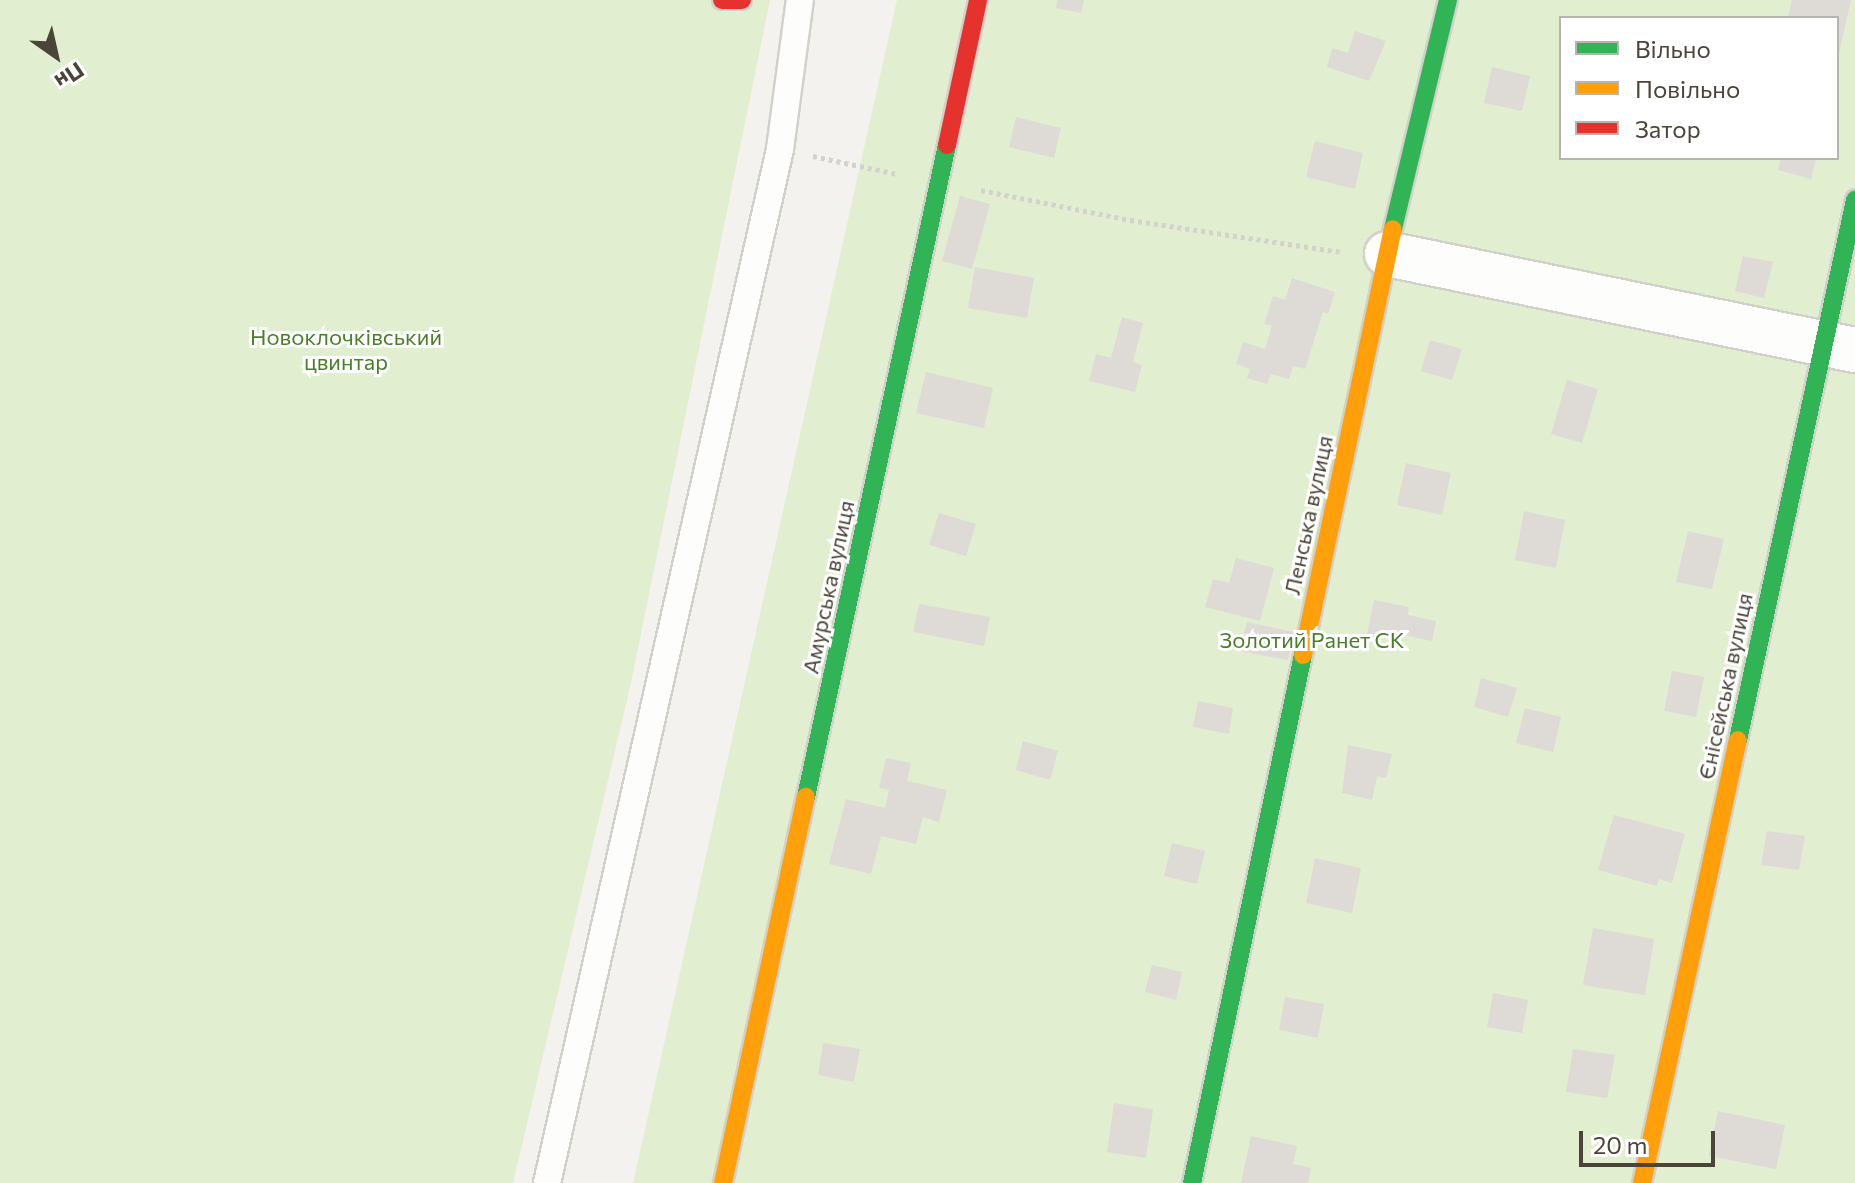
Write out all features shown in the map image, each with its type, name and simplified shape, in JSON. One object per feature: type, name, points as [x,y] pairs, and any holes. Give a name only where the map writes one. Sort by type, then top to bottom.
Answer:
[{"type":"street","points":[[722,0],[742,0]]},
{"type":"street","name":"Амурська вулиця","points":[[723,1183],[978,0]]},
{"type":"street","name":"Ленська вулиця","points":[[1192,1183],[1387,257],[1448,0]]},
{"type":"street","name":"Єнісейська вулиця","points":[[1642,1183],[1840,346],[1855,200]]},
{"type":"street","points":[[1387,257],[1840,346]]},
{"type":"lane","points":[[547,1183],[780,149],[800,0]]},
{"type":"path","points":[[780,149],[860,167]]},
{"type":"path","points":[[940,182],[1130,220],[1387,257]]},
{"type":"green space","name":"Новоклочківський цвинтар","points":[[0,0],[770,0],[631,683],[513,1183],[0,1183]]},
{"type":"green space","name":"Золотий Ранет СК","points":[[897,0],[1855,0],[1855,1183],[633,1183]]},
{"type":"building","points":[[1057,0],[1084,0],[1081,13],[1056,8]]},
{"type":"building","points":[[1792,0],[1851,0],[1839,53],[1839,16],[1788,16]]},
{"type":"building","points":[[1355,31],[1386,41],[1369,81],[1327,67],[1332,48],[1348,53]]},
{"type":"building","points":[[1492,67],[1530,76],[1522,111],[1484,103]]},
{"type":"building","points":[[1016,117],[1061,128],[1054,158],[1009,147]]},
{"type":"building","points":[[1315,141],[1363,153],[1355,189],[1306,177]]},
{"type":"building","points":[[1780,160],[1816,160],[1811,179],[1778,170]]},
{"type":"building","points":[[960,196],[990,204],[972,269],[942,261]]},
{"type":"building","points":[[1743,256],[1773,262],[1764,298],[1735,291]]},
{"type":"building","points":[[975,267],[1034,278],[1027,318],[968,308]]},
{"type":"building","points":[[1292,278],[1335,292],[1328,314],[1323,312],[1305,369],[1293,366],[1289,379],[1271,374],[1267,384],[1247,378],[1250,369],[1236,364],[1243,342],[1265,349],[1272,326],[1264,324],[1273,296],[1285,300]]},
{"type":"building","points":[[1122,317],[1143,323],[1133,362],[1142,365],[1135,392],[1089,381],[1096,354],[1111,358]]},
{"type":"building","points":[[1430,340],[1462,349],[1452,380],[1421,371]]},
{"type":"building","points":[[926,372],[993,388],[984,428],[916,413]]},
{"type":"building","points":[[1567,380],[1598,389],[1582,443],[1551,434]]},
{"type":"building","points":[[1406,463],[1451,473],[1442,515],[1397,505]]},
{"type":"building","points":[[1524,511],[1565,520],[1556,568],[1515,560]]},
{"type":"building","points":[[939,513],[976,524],[966,556],[929,545]]},
{"type":"building","points":[[1688,531],[1724,539],[1712,589],[1676,582]]},
{"type":"building","points":[[1236,558],[1274,568],[1260,621],[1205,607],[1213,579],[1229,583]]},
{"type":"building","points":[[1374,600],[1409,607],[1408,615],[1436,621],[1432,641],[1403,635],[1402,641],[1367,634]]},
{"type":"building","points":[[919,604],[990,617],[984,646],[913,632]]},
{"type":"building","points":[[1247,622],[1294,632],[1288,660],[1240,651]]},
{"type":"building","points":[[1672,671],[1704,677],[1696,717],[1664,711]]},
{"type":"building","points":[[1481,678],[1517,688],[1508,717],[1474,707]]},
{"type":"building","points":[[1198,701],[1233,708],[1229,734],[1193,727]]},
{"type":"building","points":[[1525,708],[1561,717],[1553,752],[1516,743]]},
{"type":"building","points":[[1023,741],[1058,751],[1050,780],[1016,770]]},
{"type":"building","points":[[1348,745],[1392,754],[1386,778],[1377,776],[1372,800],[1342,793]]},
{"type":"building","points":[[886,758],[911,763],[907,781],[947,790],[939,822],[923,817],[916,844],[881,836],[871,874],[829,864],[846,799],[885,808],[889,790],[879,788]]},
{"type":"building","points":[[1614,815],[1685,834],[1672,883],[1659,879],[1657,886],[1598,870]]},
{"type":"building","points":[[1767,831],[1805,836],[1799,870],[1761,865]]},
{"type":"building","points":[[1172,843],[1205,851],[1197,884],[1164,876]]},
{"type":"building","points":[[1315,858],[1361,868],[1352,913],[1306,903]]},
{"type":"building","points":[[1593,928],[1654,939],[1645,995],[1583,985]]},
{"type":"building","points":[[1152,965],[1182,972],[1176,1000],[1145,992]]},
{"type":"building","points":[[1493,993],[1528,1000],[1522,1033],[1487,1027]]},
{"type":"building","points":[[1285,997],[1324,1004],[1318,1038],[1279,1030]]},
{"type":"building","points":[[823,1043],[860,1049],[854,1082],[818,1075]]},
{"type":"building","points":[[1573,1049],[1615,1055],[1607,1098],[1566,1092]]},
{"type":"building","points":[[1114,1103],[1153,1109],[1146,1158],[1107,1152]]},
{"type":"building","points":[[1718,1111],[1785,1125],[1776,1169],[1709,1156]]},
{"type":"building","points":[[1251,1136],[1297,1146],[1293,1164],[1311,1168],[1308,1183],[1241,1183]]},
{"type":"traffic: fast","points":[[1393,229],[1448,0]]},
{"type":"traffic: fast","points":[[806,797],[947,145]]},
{"type":"traffic: fast","points":[[1738,740],[1855,200]]},
{"type":"traffic: fast","points":[[1192,1183],[1303,655]]},
{"type":"traffic: slow","points":[[1303,655],[1393,229]]},
{"type":"traffic: slow","points":[[1642,1183],[1738,740]]},
{"type":"traffic: slow","points":[[723,1183],[806,797]]},
{"type":"traffic: jam","points":[[722,0],[742,0]]},
{"type":"traffic: jam","points":[[947,145],[978,0]]}]
